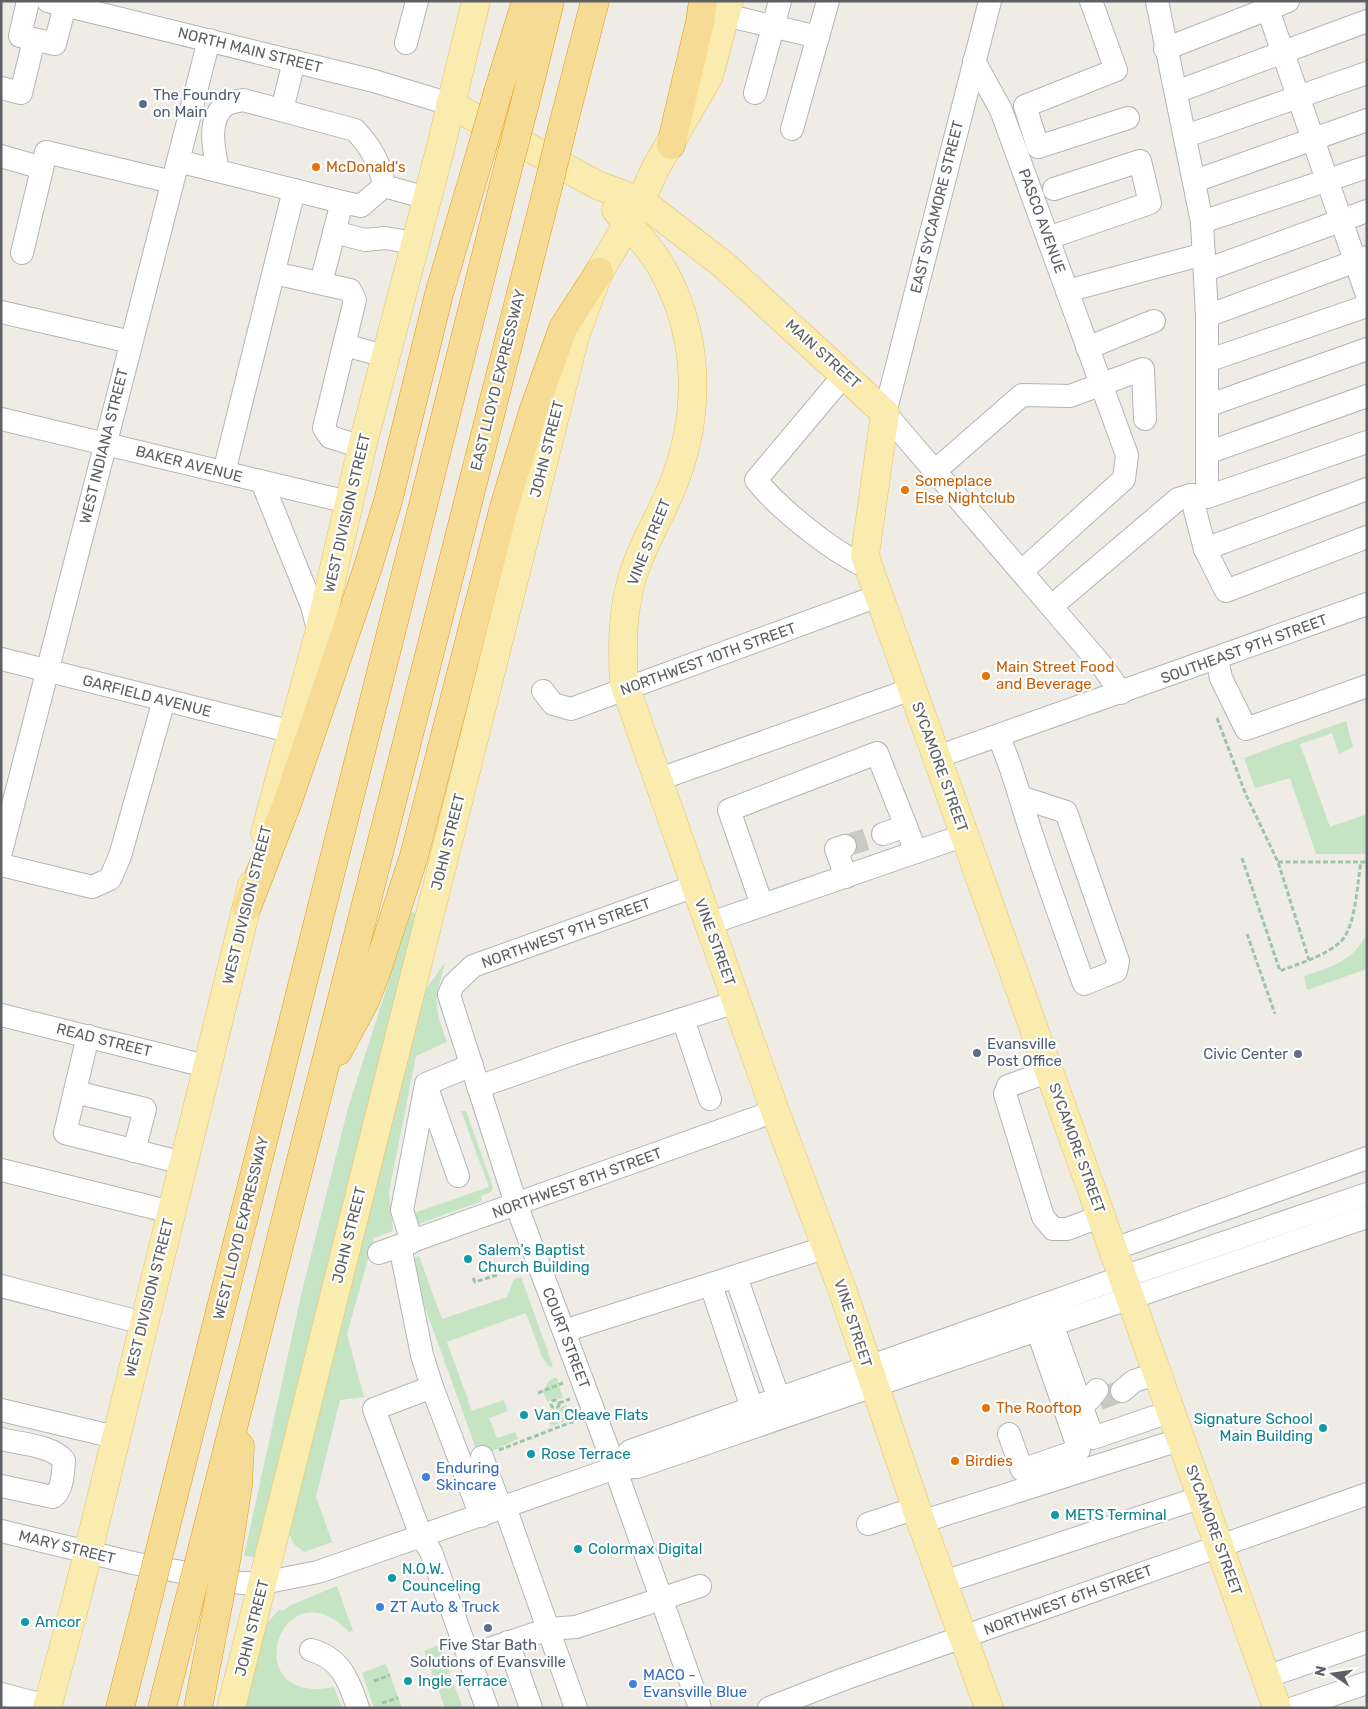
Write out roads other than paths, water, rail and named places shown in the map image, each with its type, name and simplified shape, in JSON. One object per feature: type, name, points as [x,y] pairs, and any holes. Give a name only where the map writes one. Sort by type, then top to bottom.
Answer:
[{"type":"highway","points":[[247,908],[288,801],[367,570],[388,501],[439,294],[526,1]]},
{"type":"highway","name":"WEST LLOYD EXPRESSWAY","points":[[120,1708],[550,1]]},
{"type":"highway","name":"EAST LLOYD EXPRESSWAY","points":[[317,1092],[595,1]]},
{"type":"highway","points":[[671,145],[700,22],[719,6]]},
{"type":"highway","points":[[198,1708],[219,1600],[215,1551],[243,1384],[317,1092],[368,993],[414,856],[504,507],[533,412],[563,328],[599,272]]},
{"type":"highway","points":[[162,1708],[189,1601],[215,1551]]},
{"type":"main road","name":"WEST DIVISION STREET","points":[[47,1707],[87,1552],[206,1066],[319,633],[348,502],[476,1]]},
{"type":"main road","name":"MAIN STREET","points":[[450,104],[597,185],[641,201],[725,266],[845,374],[885,413]]},
{"type":"main road","name":"JOHN STREET","points":[[231,1708],[575,336],[599,272],[641,201],[655,169],[671,145]]},
{"type":"main road","name":"VINE STREET","points":[[597,185],[627,224],[649,248],[674,292],[688,338],[693,369],[694,395],[685,453],[673,486],[633,576],[624,613],[622,643],[625,689],[775,1111],[827,1247],[919,1515],[989,1708]]},
{"type":"main road","name":"SYCAMORE STREET","points":[[885,413],[865,555],[878,596],[1127,1287],[1133,1382],[1172,1411],[1277,1708]]},
{"type":"street","points":[[28,1],[20,36],[55,44],[57,3]]},
{"type":"street","points":[[406,43],[417,1]]},
{"type":"street","points":[[755,93],[780,1]]},
{"type":"street","points":[[792,129],[828,1]]},
{"type":"street","name":"EAST SYCAMORE STREET","points":[[885,413],[990,1]]},
{"type":"street","points":[[1092,1],[1116,70],[1024,106],[1028,151],[1128,118]]},
{"type":"street","points":[[1156,1],[1165,49],[1186,136],[1202,222],[1207,316],[1207,406],[1206,453],[1199,496],[1205,549],[1226,591],[1367,537]]},
{"type":"street","name":"NORTH MAIN STREET","points":[[57,3],[374,81],[450,104]]},
{"type":"street","points":[[1165,49],[1274,4],[1283,53],[1341,220],[1361,259],[1367,295]]},
{"type":"street","points":[[719,6],[773,27],[818,37]]},
{"type":"street","points":[[1176,92],[1367,21]]},
{"type":"street","points":[[1,88],[21,93],[34,40]]},
{"type":"street","name":"WEST INDIANA STREET","points":[[1,852],[209,40]]},
{"type":"street","points":[[282,110],[294,61]]},
{"type":"street","name":"PASCO AVENUE","points":[[974,61],[1001,110],[1028,151],[1048,238],[1127,455],[1124,479],[1022,571]]},
{"type":"street","points":[[1186,136],[1367,73]]},
{"type":"street","points":[[218,170],[212,139],[216,118],[227,104],[243,100],[355,130],[367,143],[381,168],[384,186]]},
{"type":"street","points":[[192,106],[221,113]]},
{"type":"street","points":[[1195,181],[1367,120]]},
{"type":"street","points":[[22,254],[46,152],[175,171],[218,170],[361,206],[384,186]]},
{"type":"street","points":[[1,156],[42,168]]},
{"type":"street","points":[[1048,238],[1150,203],[1140,161],[1054,189]]},
{"type":"street","points":[[1202,222],[1367,167]]},
{"type":"street","points":[[384,186],[427,198]]},
{"type":"street","points":[[224,472],[294,190]]},
{"type":"street","points":[[321,283],[342,202]]},
{"type":"street","points":[[1067,291],[1156,265],[1205,262],[1367,211]]},
{"type":"street","points":[[334,232],[364,240],[385,238],[415,243]]},
{"type":"street","points":[[1207,316],[1361,259]]},
{"type":"street","points":[[274,273],[350,290],[355,300],[324,428],[330,437],[362,447]]},
{"type":"street","points":[[1207,361],[1367,306]]},
{"type":"street","points":[[1,312],[131,342]]},
{"type":"street","points":[[1087,348],[1154,321]]},
{"type":"street","points":[[344,345],[386,356]]},
{"type":"street","points":[[1207,406],[1367,349]]},
{"type":"street","points":[[936,470],[1022,395],[1070,396],[1144,369],[1145,419]]},
{"type":"street","points":[[845,374],[756,480],[770,498],[840,553],[848,559],[869,568]]},
{"type":"street","points":[[1206,453],[1367,396]]},
{"type":"street","name":"MAIN STREET","points":[[885,413],[1052,606],[1103,667],[1121,693]]},
{"type":"street","name":"BAKER AVENUE","points":[[1,418],[348,502]]},
{"type":"street","points":[[1052,606],[1178,499],[1199,496],[1367,442]]},
{"type":"street","points":[[262,482],[308,598],[319,633]]},
{"type":"street","points":[[1205,549],[1367,488]]},
{"type":"street","name":"NORTHWEST 10TH STREET","points":[[543,691],[554,704],[570,709],[878,596]]},
{"type":"street","name":"SOUTHEAST 9TH STREET","points":[[1121,693],[1367,604]]},
{"type":"street","name":"GARFIELD AVENUE","points":[[1,659],[293,732]]},
{"type":"street","points":[[1217,659],[1221,678],[1246,729],[1367,686]]},
{"type":"street","points":[[657,780],[912,689]]},
{"type":"street","points":[[937,757],[1121,693]]},
{"type":"street","points":[[1,865],[92,887],[110,879],[120,856],[164,700]]},
{"type":"street","points":[[998,736],[1007,755],[1020,797],[1084,984],[1116,972],[1118,962],[1066,812],[1020,797]]},
{"type":"street","points":[[762,905],[729,810],[877,753],[916,852]]},
{"type":"street","points":[[883,834],[906,826]]},
{"type":"street","points":[[708,924],[965,835]]},
{"type":"street","points":[[846,846],[836,849],[846,877]]},
{"type":"street","name":"NORTHWEST 9TH STREET","points":[[449,995],[453,985],[473,966],[695,886]]},
{"type":"street","name":"COURT STREET","points":[[449,995],[516,1204],[615,1468],[700,1708]]},
{"type":"street","points":[[478,1087],[572,1054],[736,1002]]},
{"type":"street","name":"READ STREET","points":[[1,1014],[206,1066]]},
{"type":"street","points":[[683,1019],[710,1099]]},
{"type":"street","points":[[88,1036],[65,1133],[183,1163]]},
{"type":"street","points":[[426,1084],[472,1065]]},
{"type":"street","points":[[1050,1071],[1008,1086],[1005,1094],[1043,1217],[1053,1229],[1067,1229],[1102,1216]]},
{"type":"street","points":[[426,1084],[458,1176]]},
{"type":"street","points":[[426,1084],[402,1210],[397,1247],[422,1355],[432,1387],[495,1511],[549,1629],[576,1708]]},
{"type":"street","points":[[76,1092],[145,1109],[134,1151]]},
{"type":"street","name":"NORTHWEST 8TH STREET","points":[[397,1247],[775,1111]]},
{"type":"street","points":[[1114,1249],[1367,1158]]},
{"type":"street","points":[[1,1170],[171,1212]]},
{"type":"street","points":[[615,1468],[636,1467],[871,1377],[1127,1287],[1367,1194]]},
{"type":"street","points":[[615,1468],[630,1451],[752,1408],[779,1399],[871,1377],[1044,1327],[1127,1287],[1367,1216]]},
{"type":"street","points":[[564,1330],[827,1247]]},
{"type":"street","points":[[736,1276],[779,1399]]},
{"type":"street","points":[[711,1285],[752,1408]]},
{"type":"street","points":[[1,1286],[143,1323]]},
{"type":"street","points":[[1044,1327],[1092,1398],[1094,1438],[1172,1411]]},
{"type":"street","points":[[1009,1434],[1022,1470],[1079,1450],[1044,1327]]},
{"type":"street","points":[[432,1387],[374,1409],[420,1536],[431,1552],[486,1708]]},
{"type":"street","points":[[1,1410],[115,1437]]},
{"type":"street","points":[[1,1439],[59,1454],[64,1460],[60,1487],[53,1498],[1,1486]]},
{"type":"street","points":[[868,1524],[919,1515],[1182,1439]]},
{"type":"street","points":[[482,1457],[495,1511]]},
{"type":"street","name":"MARY STREET","points":[[1,1531],[133,1564],[241,1583],[263,1583],[318,1572],[615,1468]]},
{"type":"street","name":"NORTHWEST 6TH STREET","points":[[769,1708],[844,1679],[1367,1494]]},
{"type":"street","points":[[944,1582],[1202,1497]]},
{"type":"street","points":[[468,1656],[549,1629],[576,1627],[700,1586]]},
{"type":"street","points":[[508,1642],[531,1708]]},
{"type":"street","points":[[1266,1677],[1367,1642]]},
{"type":"street","points":[[311,1650],[325,1655],[339,1664],[349,1680],[358,1708]]},
{"type":"street","points":[[1294,1708],[1367,1683]]},
{"type":"street","points":[[1,1694],[47,1707]]},
{"type":"tunnel","points":[[845,846],[883,834]]},
{"type":"tunnel","points":[[1099,1399],[1122,1391]]},
{"type":"place","name":"The Foundry on Main","points":[[143,104]]},
{"type":"place","name":"McDonald's","points":[[316,167]]},
{"type":"place","name":"Someplace Else Nightclub","points":[[905,490]]},
{"type":"place","name":"Main Street Food and Beverage","points":[[986,676]]},
{"type":"place","name":"Evansville Post Office","points":[[977,1053]]},
{"type":"place","name":"Civic Center","points":[[1298,1054]]},
{"type":"place","name":"Salem's Baptist Church Building","points":[[468,1259]]},
{"type":"place","name":"The Rooftop","points":[[986,1408]]},
{"type":"place","name":"Van Cleave Flats","points":[[524,1415]]},
{"type":"place","name":"Signature School Main Building","points":[[1323,1428]]},
{"type":"place","name":"Rose Terrace","points":[[531,1454]]},
{"type":"place","name":"Birdies","points":[[955,1461]]},
{"type":"place","name":"Enduring Skincare","points":[[426,1477]]},
{"type":"place","name":"METS Terminal","points":[[1055,1515]]},
{"type":"place","name":"Colormax Digital","points":[[578,1549]]},
{"type":"place","name":"N.O.W. Counceling","points":[[392,1578]]},
{"type":"place","name":"ZT Auto & Truck","points":[[380,1607]]},
{"type":"place","name":"Amcor","points":[[25,1622]]},
{"type":"place","name":"Five Star Bath Solutions of Evansville","points":[[488,1628]]},
{"type":"place","name":"Ingle Terrace","points":[[408,1681]]},
{"type":"place","name":"MACO - Evansville Blue","points":[[633,1684]]}]
